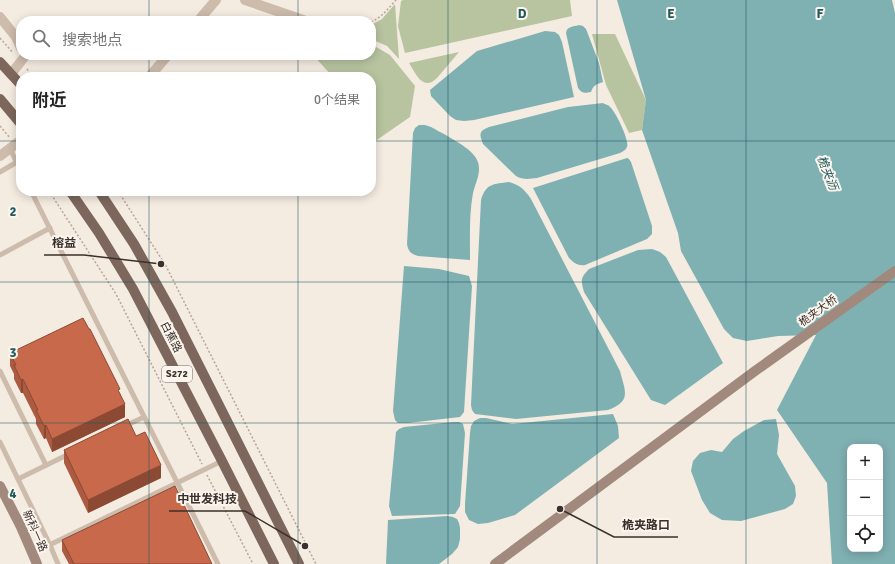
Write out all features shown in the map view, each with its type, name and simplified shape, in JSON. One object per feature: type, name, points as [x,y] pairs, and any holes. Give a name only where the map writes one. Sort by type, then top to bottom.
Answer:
[{"type":"main road","points":[[0,62],[16,80]]},
{"type":"main road","points":[[0,99],[16,118]]},
{"type":"main road","name":"白蕉路","points":[[73,196],[99,233],[133,289],[274,564]]},
{"type":"main road","name":"白蕉路","points":[[102,196],[134,244],[172,312],[299,564]]},
{"type":"street","points":[[202,16],[216,0]]},
{"type":"street","points":[[245,0],[291,16]]},
{"type":"street","points":[[0,17],[16,37]]},
{"type":"street","points":[[11,74],[20,60]]},
{"type":"street","points":[[153,72],[164,60]]},
{"type":"street","points":[[0,156],[16,144]]},
{"type":"street","name":"桅夹大桥","points":[[495,564],[755,372],[895,271]]},
{"type":"street","name":"新科一路","points":[[0,486],[22,527],[37,564]]},
{"type":"lane","points":[[10,148],[16,160]]},
{"type":"lane","points":[[0,172],[16,163]]},
{"type":"lane","points":[[34,196],[218,564]]},
{"type":"lane","points":[[0,255],[50,228]]},
{"type":"lane","points":[[0,371],[46,465]]},
{"type":"lane","points":[[123,427],[144,417]]},
{"type":"lane","points":[[0,442],[58,564]]},
{"type":"lane","points":[[18,479],[74,451]]},
{"type":"lane","points":[[33,553],[222,461]]},
{"type":"path","points":[[376,20],[386,12],[396,0]]},
{"type":"path","points":[[52,196],[116,294],[252,564]]},
{"type":"path","points":[[121,196],[166,266],[316,564]]},
{"type":"green space","points":[[570,0],[572,16],[405,53],[398,26],[401,1]]},
{"type":"green space","points":[[395,4],[399,59],[387,46],[376,41],[376,22],[382,19]]},
{"type":"green space","points":[[592,34],[615,34],[646,100],[642,130],[629,133],[606,85]]},
{"type":"green space","points":[[376,47],[390,55],[415,86],[410,117],[376,141],[376,72],[328,72],[318,60],[376,60]]},
{"type":"green space","points":[[459,52],[437,78],[428,83],[420,80],[409,63]]},
{"type":"water","name":"桅夹沥","points":[[617,0],[892,0],[895,13],[895,564],[832,564],[827,483],[777,410],[816,335],[778,336],[747,341],[733,338],[724,329],[681,251],[678,233],[642,130],[646,100]]},
{"type":"water","points":[[579,25],[586,29],[599,63],[603,82],[594,86],[591,92],[587,93],[582,92],[578,88],[566,33],[569,28]]},
{"type":"water","points":[[545,31],[555,32],[559,35],[562,42],[574,97],[464,121],[456,120],[450,116],[431,96],[430,90],[477,51]]},
{"type":"water","points":[[603,103],[612,109],[618,119],[626,139],[626,149],[620,153],[537,178],[524,179],[516,176],[483,144],[481,138],[481,133],[483,130],[489,127],[568,107]]},
{"type":"water","points":[[419,125],[431,127],[468,149],[478,162],[479,171],[473,193],[471,209],[470,260],[418,256],[408,249],[407,244],[413,133],[415,128]]},
{"type":"water","points":[[627,158],[631,162],[652,226],[652,234],[647,239],[585,265],[576,264],[569,258],[533,188]]},
{"type":"water","points":[[509,182],[522,188],[531,199],[620,371],[624,384],[625,395],[621,403],[616,407],[608,410],[516,419],[475,414],[472,410],[471,405],[481,200],[485,190],[491,185]]},
{"type":"water","points":[[652,249],[660,252],[666,257],[723,363],[665,405],[651,400],[584,292],[582,282],[584,275],[589,269],[638,250]]},
{"type":"water","points":[[404,266],[439,269],[469,276],[472,286],[464,412],[460,417],[408,423],[398,423],[395,420],[393,411]]},
{"type":"water","points":[[613,414],[618,426],[619,438],[515,515],[488,523],[478,524],[469,520],[465,512],[465,504],[470,433],[471,426],[474,421],[480,418],[486,418],[512,424]]},
{"type":"water","points":[[776,419],[779,435],[777,454],[795,486],[796,496],[793,504],[785,509],[741,521],[722,520],[710,513],[702,500],[691,471],[693,461],[700,453],[711,450],[722,452],[733,439],[744,431],[764,420]]},
{"type":"water","points":[[454,422],[463,424],[465,433],[460,506],[455,514],[392,516],[389,506],[396,432],[404,427]]},
{"type":"water","points":[[447,516],[457,519],[460,528],[458,547],[452,554],[439,564],[386,564],[388,520]]},
{"type":"building","points":[[83,318],[120,389],[118,390],[125,404],[52,439],[46,425],[44,426],[36,410],[38,410],[23,379],[21,380],[10,353]]},
{"type":"building","points":[[128,419],[136,436],[145,432],[161,465],[88,500],[64,450]]},
{"type":"building","points":[[175,486],[212,564],[74,564],[62,540]]},
{"type":"place","name":"榕益","points":[[161,264]]},
{"type":"place","name":"桅夹路口","points":[[560,509]]},
{"type":"place","name":"中世发科技","points":[[305,546]]}]
